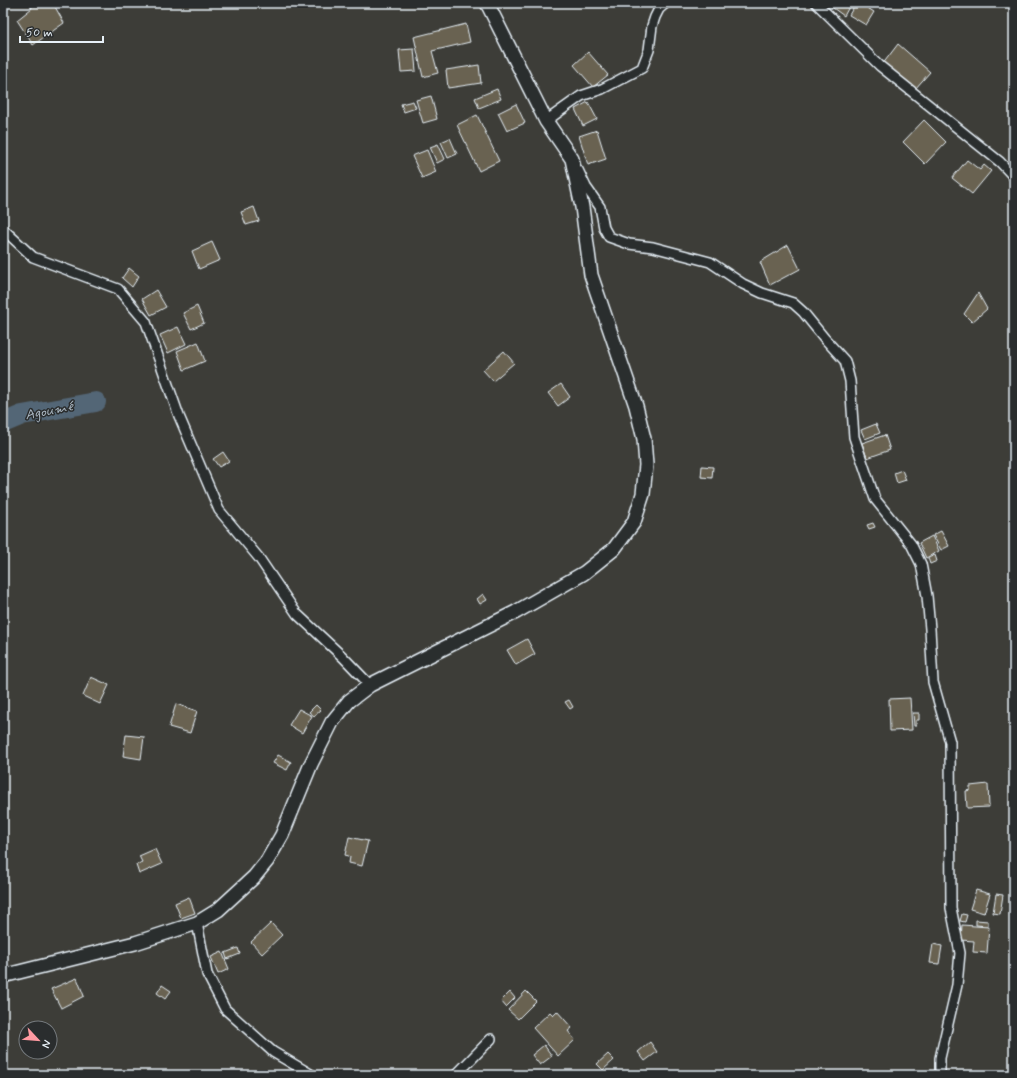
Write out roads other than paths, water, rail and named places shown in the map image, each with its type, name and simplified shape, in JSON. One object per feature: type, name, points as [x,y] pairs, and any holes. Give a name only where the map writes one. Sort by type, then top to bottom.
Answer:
[{"type":"street","points":[[487,3],[546,121],[572,159],[586,187],[600,207],[604,228],[609,237],[629,244],[653,247],[710,262],[743,284],[762,293],[793,303],[804,312],[825,339],[845,361],[850,381],[854,437],[875,499],[911,544],[921,564],[928,603],[933,682],[950,742],[951,908],[960,953],[957,984],[940,1058],[940,1075]]},
{"type":"street","points":[[546,121],[581,96],[602,90],[642,68],[649,50],[652,26],[655,16],[659,9],[666,3]]},
{"type":"street","points":[[816,3],[880,66],[1000,162],[1014,177]]},
{"type":"street","points":[[3,976],[135,943],[197,923],[218,910],[254,877],[267,861],[282,835],[311,764],[332,722],[349,701],[370,685],[516,612],[584,572],[614,549],[634,522],[643,494],[646,465],[644,439],[636,406],[591,275],[582,207],[572,159]]},
{"type":"street","points":[[3,229],[33,257],[118,289],[146,322],[179,416],[219,510],[259,558],[297,614],[343,657],[370,685]]},
{"type":"street","points":[[197,923],[207,974],[225,1009],[273,1052],[312,1075]]},
{"type":"street","points":[[456,1075],[491,1039]]},
{"type":"waterway","name":"Agoumé","points":[[3,423],[22,415],[96,402]]}]
